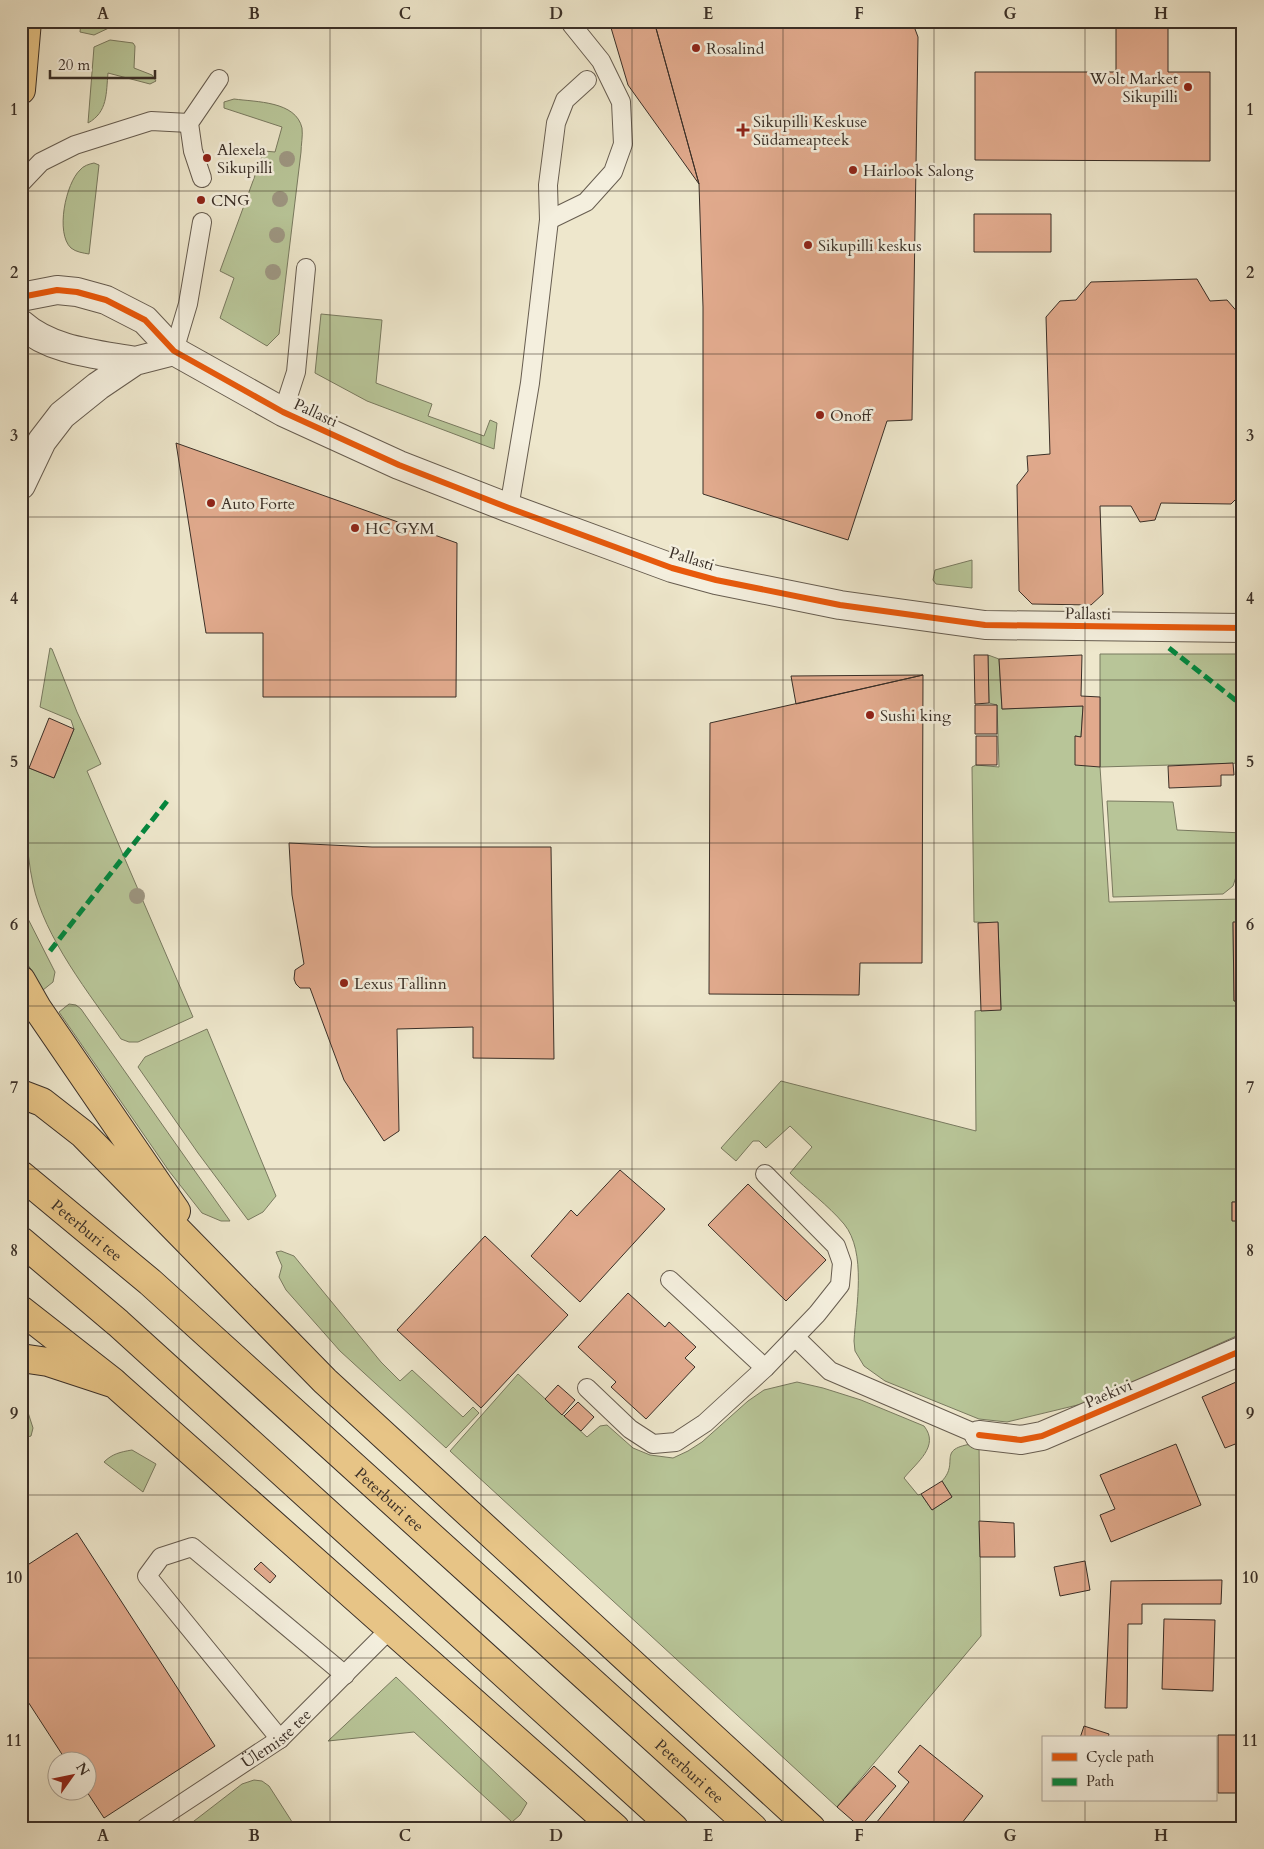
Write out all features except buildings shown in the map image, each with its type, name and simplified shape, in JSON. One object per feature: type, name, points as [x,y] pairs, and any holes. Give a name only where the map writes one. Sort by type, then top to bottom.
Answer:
[{"type":"main road","points":[[21,90],[27,21]]},
{"type":"main road","points":[[21,980],[37,1008],[221,1276]]},
{"type":"main road","points":[[21,1094],[42,1102],[83,1134],[325,1382],[811,1828]]},
{"type":"main road","name":"Peterburi tee","points":[[21,1175],[150,1282],[753,1828]]},
{"type":"main road","points":[[21,1241],[118,1323],[674,1828]]},
{"type":"main road","points":[[21,1310],[115,1384],[615,1828]]},
{"type":"main road","points":[[21,1358],[48,1362],[115,1384]]},
{"type":"street","name":"Pallasti","points":[[21,298],[57,290],[77,292],[106,300],[144,320],[174,350],[283,412],[399,465],[509,508],[672,568],[716,580],[840,605],[985,625],[1243,628]]},
{"type":"street","points":[[21,324],[32,334],[71,350],[135,361]]},
{"type":"street","points":[[21,485],[42,441],[62,415],[98,386],[135,361],[174,350]]},
{"type":"street","name":"Paekivi","points":[[979,1435],[1021,1440],[1042,1436],[1243,1350]]},
{"type":"lane","points":[[549,220],[586,202],[613,172],[623,144],[621,102],[601,60],[571,21]]},
{"type":"lane","points":[[202,178],[193,151],[189,123],[219,79]]},
{"type":"lane","points":[[509,508],[530,383],[549,220],[548,185],[556,123],[565,100],[587,80]]},
{"type":"lane","points":[[21,183],[42,162],[75,145],[151,121],[189,123]]},
{"type":"lane","points":[[174,350],[188,304],[202,222]]},
{"type":"lane","points":[[283,412],[296,372],[306,268]]},
{"type":"lane","points":[[587,1388],[630,1429],[653,1444],[676,1442],[705,1423],[765,1368],[817,1314],[840,1285],[842,1262],[836,1246],[765,1174]]},
{"type":"lane","points":[[670,1280],[765,1368]]},
{"type":"lane","points":[[795,1337],[830,1371],[979,1435]]},
{"type":"lane","points":[[280,1739],[147,1576],[161,1557],[192,1547],[344,1675]]},
{"type":"lane","name":"Ülemiste tee","points":[[145,1828],[280,1739],[390,1629]]},
{"type":"green space","points":[[81,21],[113,21],[113,26],[94,35],[80,32]]},
{"type":"green space","points":[[110,40],[133,43],[135,46],[134,68],[152,75],[156,81],[150,84],[108,73],[103,108],[95,119],[88,123],[94,47]]},
{"type":"green space","points":[[234,99],[264,102],[284,108],[292,112],[302,128],[301,152],[279,334],[267,346],[220,318],[234,278],[220,271],[264,151],[275,152],[282,127],[224,108],[224,102]]},
{"type":"green space","points":[[94,163],[99,165],[89,254],[71,248],[66,241],[63,220],[67,196],[75,176],[83,167]]},
{"type":"green space","points":[[321,314],[382,320],[376,383],[432,404],[428,416],[484,436],[490,420],[497,423],[494,449],[367,401],[315,373]]},
{"type":"green space","points":[[972,560],[972,588],[936,584],[933,580],[935,570]]},
{"type":"green space","points":[[50,648],[101,764],[87,771],[193,1017],[138,1042],[129,1042],[121,1039],[82,985],[47,924],[33,884],[27,843],[26,774],[29,768],[54,778],[74,729],[71,720],[40,707]]},
{"type":"green space","points":[[1100,654],[1243,654],[1243,763],[1100,767]]},
{"type":"green space","points":[[988,655],[999,659],[1002,709],[1083,706],[1081,737],[1075,736],[1100,767],[1109,902],[1243,899],[1243,922],[1233,923],[1234,1001],[1243,1001],[1243,1077],[1238,1078],[1239,1094],[1243,1094],[1243,1170],[1239,1170],[1239,1202],[1232,1202],[1232,1220],[1240,1221],[1239,1249],[1243,1250],[1243,1333],[1090,1402],[1007,1422],[979,1419],[885,1381],[864,1366],[855,1351],[854,1341],[858,1296],[856,1249],[851,1236],[838,1217],[790,1173],[812,1147],[790,1126],[766,1148],[759,1141],[753,1141],[736,1161],[721,1148],[781,1081],[976,1131],[975,1011],[1001,1009],[998,923],[974,922],[972,767],[976,765],[999,767],[997,705],[989,703]]},
{"type":"green space","points":[[1107,801],[1173,802],[1177,830],[1243,833],[1243,855],[1233,886],[1223,894],[1113,897]]},
{"type":"green space","points":[[21,905],[55,972],[53,982],[43,990],[21,953]]},
{"type":"green space","points":[[69,1004],[76,1005],[81,1009],[230,1221],[221,1221],[202,1213],[169,1171],[59,1012]]},
{"type":"green space","points":[[207,1029],[276,1196],[263,1212],[248,1220],[138,1067],[145,1057]]},
{"type":"green space","points":[[281,1251],[294,1256],[381,1362],[400,1381],[412,1370],[463,1417],[473,1407],[479,1413],[446,1448],[340,1351],[286,1290],[279,1277],[282,1266],[276,1252]]},
{"type":"green space","points":[[518,1374],[587,1437],[600,1426],[607,1425],[633,1448],[650,1455],[673,1458],[702,1442],[748,1401],[764,1390],[797,1382],[861,1400],[924,1426],[928,1433],[928,1447],[925,1454],[904,1478],[918,1495],[921,1494],[932,1510],[952,1497],[942,1481],[947,1474],[952,1452],[956,1448],[965,1445],[979,1443],[981,1636],[837,1807],[450,1451]]},
{"type":"green space","points":[[21,1397],[24,1400],[33,1428],[31,1436],[21,1439]]},
{"type":"green space","points":[[132,1450],[156,1464],[143,1492],[104,1462],[116,1454]]},
{"type":"green space","points":[[396,1677],[527,1803],[520,1815],[512,1822],[414,1732],[328,1741]]},
{"type":"green space","points":[[254,1780],[262,1781],[269,1786],[296,1828],[185,1828],[242,1784]]},
{"type":"marked path","points":[[1169,648],[1243,706]]},
{"type":"marked path","points":[[50,951],[168,800]]},
{"type":"cycle path","points":[[21,297],[57,290],[77,292],[106,300],[145,320],[174,351],[283,412],[399,465],[509,508],[672,568],[716,580],[840,605],[985,625],[1243,628]]},
{"type":"cycle path","points":[[979,1435],[1021,1440],[1042,1436],[1243,1350]]},
{"type":"place","name":"Rosalind","points":[[696,48]]},
{"type":"place","name":"Wolt Market Sikupilli","points":[[1188,87]]},
{"type":"place","name":"Sikupilli Keskuse Südameapteek","points":[[743,130]]},
{"type":"place","name":"Alexela Sikupilli","points":[[207,158]]},
{"type":"place","name":"Hairlook Salong","points":[[853,170]]},
{"type":"place","name":"CNG","points":[[201,200]]},
{"type":"place","name":"Sikupilli keskus","points":[[808,245]]},
{"type":"place","name":"Onoff","points":[[820,415]]},
{"type":"place","name":"Auto Forte","points":[[211,503]]},
{"type":"place","name":"HC GYM","points":[[355,528]]},
{"type":"place","name":"Sushi king","points":[[870,715]]},
{"type":"place","name":"Lexus Tallinn","points":[[344,983]]}]
